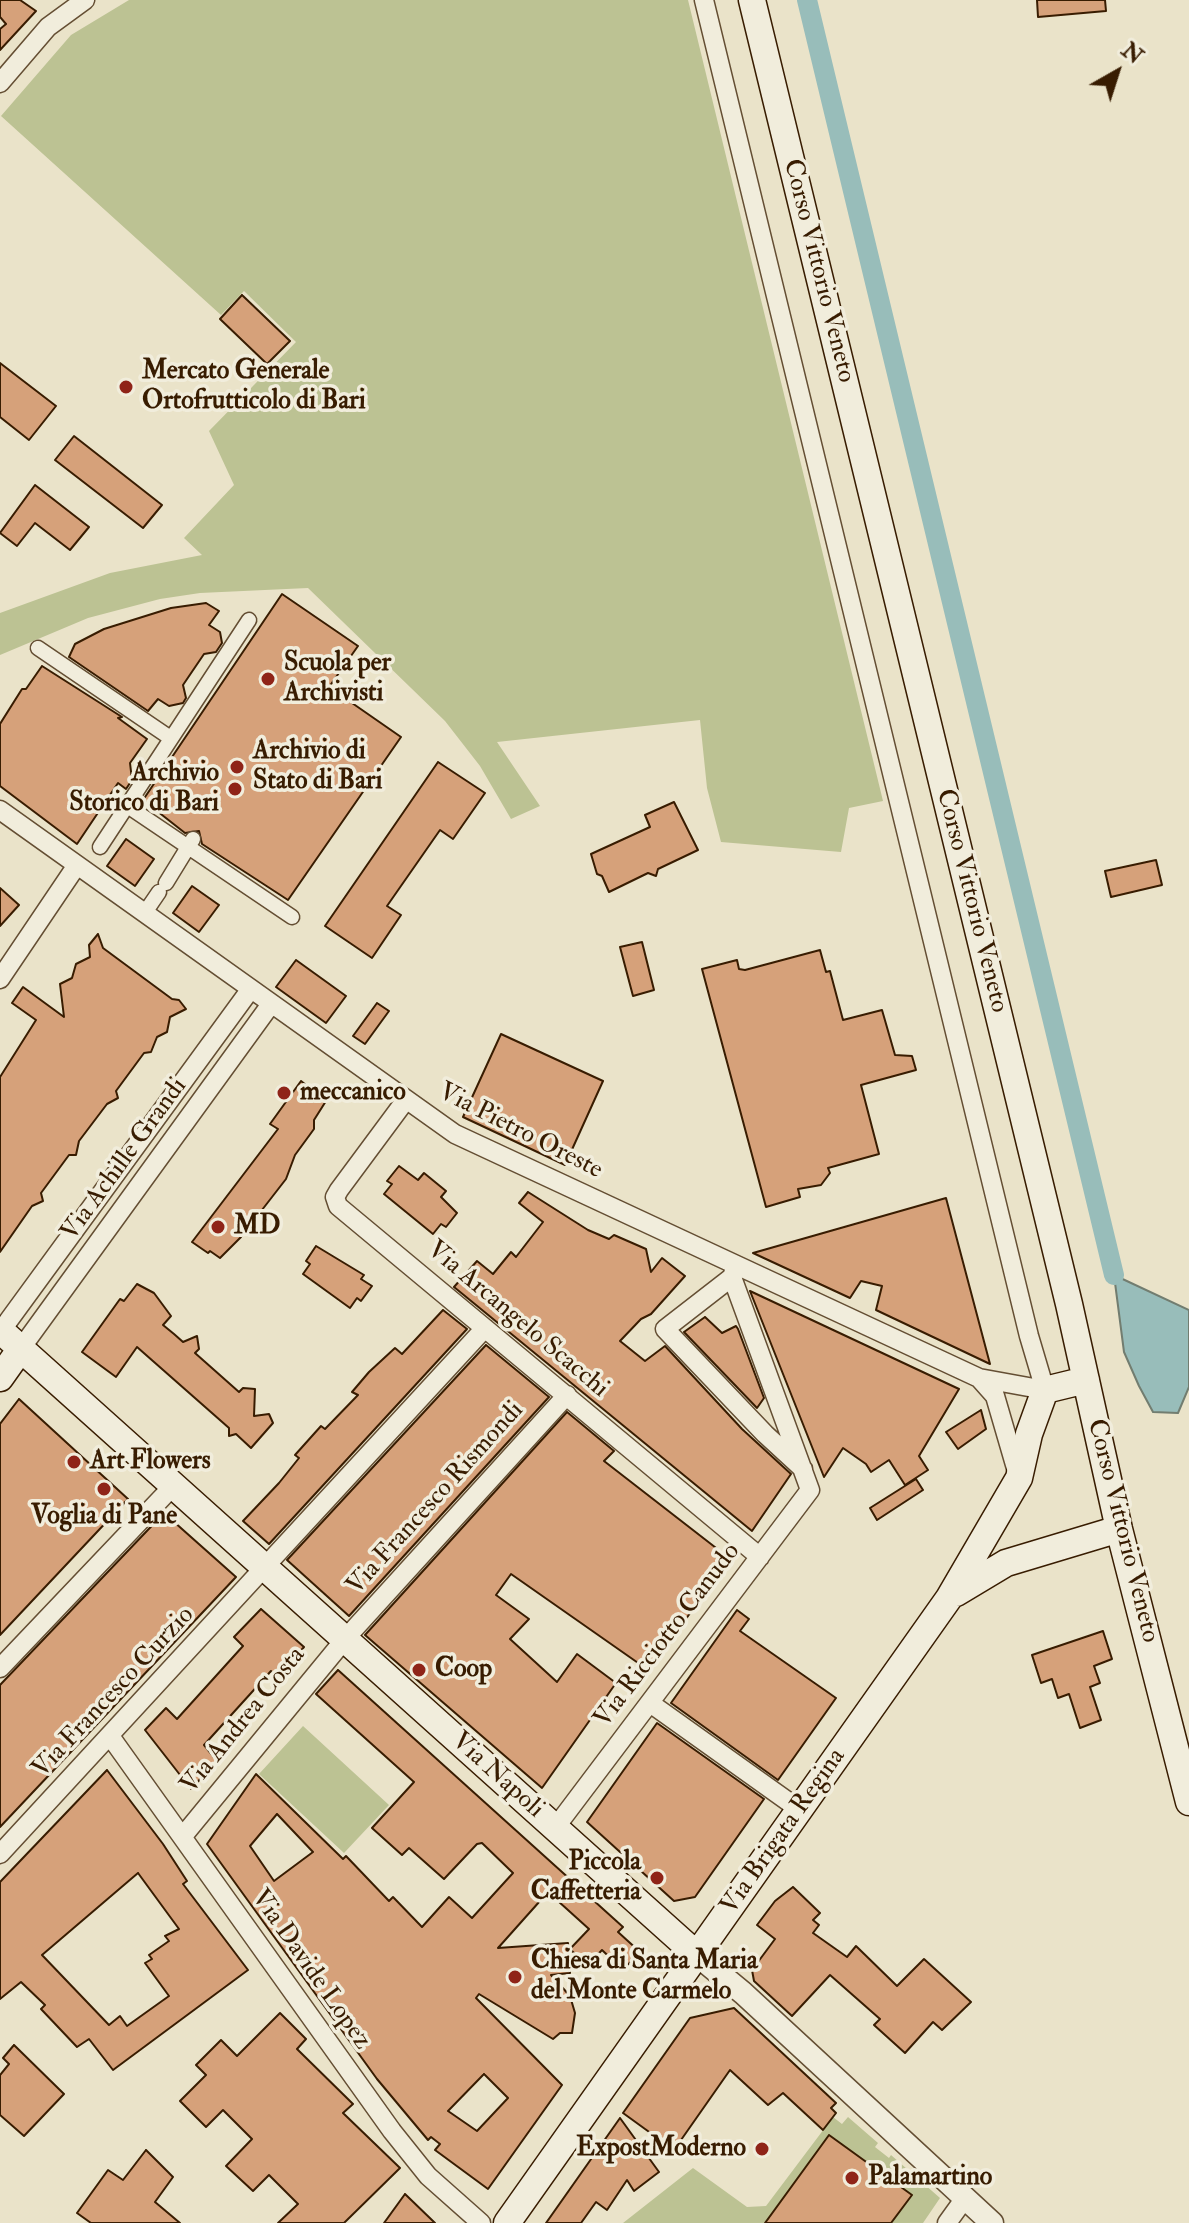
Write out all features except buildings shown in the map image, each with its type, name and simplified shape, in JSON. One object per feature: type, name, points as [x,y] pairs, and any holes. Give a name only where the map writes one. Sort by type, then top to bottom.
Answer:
[{"type":"main road","name":"Corso Vittorio Veneto","points":[[752,0],[1086,1380],[1119,1529],[1189,1802]]},
{"type":"main road","points":[[0,1378],[6,1335]]},
{"type":"main road","name":"Via Napoli","points":[[6,1335],[697,1955]]},
{"type":"main road","points":[[1045,1390],[1086,1380]]},
{"type":"main road","name":"Via Brigata Regina","points":[[507,2223],[949,1598],[1019,1478],[1029,1434],[1045,1390]]},
{"type":"main road","points":[[1001,1508],[1003,1529],[1009,1540],[1032,1553]]},
{"type":"main road","points":[[949,1598],[997,1568],[1032,1553],[1119,1529]]},
{"type":"street","points":[[0,83],[48,27],[85,0]]},
{"type":"street","name":"Corso Vittorio Veneto","points":[[704,0],[1029,1336],[1045,1390]]},
{"type":"street","points":[[100,847],[169,737],[249,620]]},
{"type":"street","points":[[38,648],[169,737]]},
{"type":"street","points":[[126,805],[190,843],[292,917]]},
{"type":"street","name":"Via Pietro Oreste","points":[[0,810],[455,1134],[734,1271],[979,1378],[1045,1390]]},
{"type":"street","points":[[144,914],[190,843]]},
{"type":"street","points":[[0,979],[77,865]]},
{"type":"street","name":"Via Achille Grandi","points":[[6,1335],[250,990]]},
{"type":"street","name":"Via Achille Grandi","points":[[6,1335],[271,1004]]},
{"type":"street","name":"Via Arcangelo Scacchi","points":[[405,1101],[339,1190],[335,1197],[338,1206],[760,1557]]},
{"type":"street","points":[[734,1271],[805,1471],[765,1434],[665,1329],[734,1271]]},
{"type":"street","name":"Via Francesco Curzio","points":[[0,1854],[485,1328]]},
{"type":"street","points":[[979,1378],[995,1396],[1019,1478]]},
{"type":"street","name":"Via Francesco Rismondi","points":[[345,1639],[567,1395]]},
{"type":"street","name":"Via Ricciotto Canudo","points":[[555,1828],[810,1490],[805,1471]]},
{"type":"street","points":[[0,1668],[174,1485]]},
{"type":"street","name":"Via Andrea Costa","points":[[183,1836],[345,1639]]},
{"type":"street","points":[[650,1703],[800,1810]]},
{"type":"street","name":"Via Davide Lopez","points":[[110,1736],[392,2131],[428,2176],[481,2223]]},
{"type":"street","name":"Via Napoli","points":[[697,1955],[743,1993],[992,2223]]},
{"type":"street","points":[[947,2223],[965,2198]]},
{"type":"green space","points":[[129,0],[688,0],[883,801],[849,808],[841,852],[721,842],[707,788],[700,720],[497,742],[540,806],[511,819],[480,766],[445,721],[308,588],[200,593],[160,599],[88,618],[0,655],[0,613],[110,573],[202,555],[184,538],[234,485],[209,431],[296,342],[244,291],[221,315],[1,116],[71,35]]},
{"type":"green space","points":[[303,1726],[389,1805],[344,1853],[259,1774]]},
{"type":"green space","name":"Palamartino","points":[[833,2117],[842,2124],[848,2117],[878,2143],[875,2147],[889,2158],[891,2155],[940,2198],[923,2223],[623,2223],[693,2168],[747,2207],[766,2206]]},
{"type":"water","points":[[1114,1275],[1189,1310],[1189,1387],[1178,1413],[1153,1412],[1139,1386],[1124,1352]]},
{"type":"waterway","points":[[807,0],[1114,1275]]},
{"type":"place","name":"Mercato Generale Ortofrutticolo di Bari","points":[[126,387]]},
{"type":"place","name":"Scuola per Archivisti","points":[[268,679]]},
{"type":"place","name":"Archivio di Stato di Bari","points":[[237,767]]},
{"type":"place","name":"Archivio Storico di Bari","points":[[235,789]]},
{"type":"place","name":"meccanico","points":[[284,1093]]},
{"type":"place","name":"MD","points":[[218,1227]]},
{"type":"place","name":"Art Flowers","points":[[74,1462]]},
{"type":"place","name":"Voglia di Pane","points":[[104,1489]]},
{"type":"place","name":"Coop","points":[[419,1670]]},
{"type":"place","name":"Piccola Caffetteria","points":[[657,1878]]},
{"type":"place","name":"Chiesa di Santa Maria del Monte Carmelo","points":[[515,1977]]},
{"type":"place","name":"ExpostModerno","points":[[762,2149]]},
{"type":"place","name":"Palamartino","points":[[852,2178]]}]
